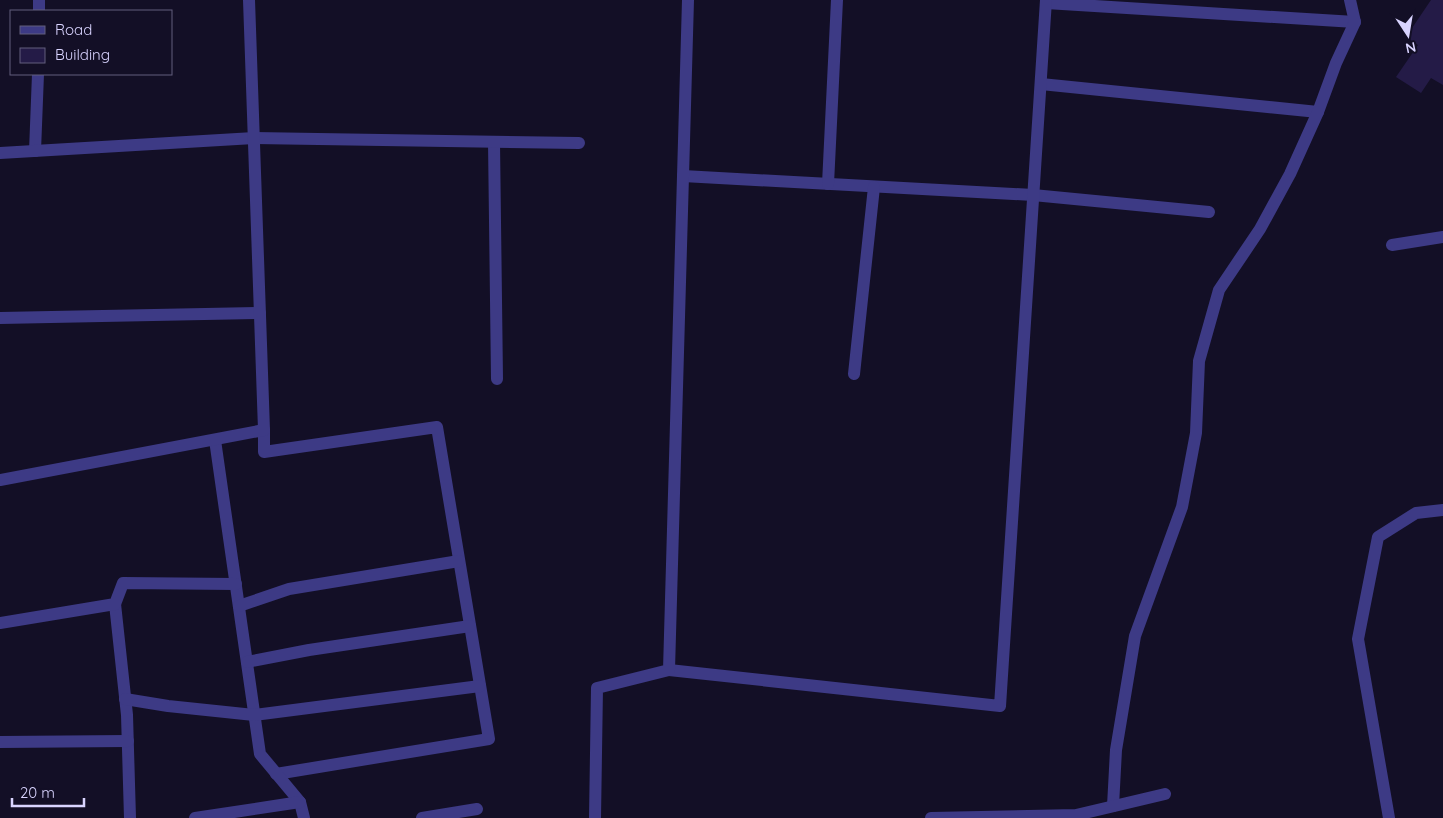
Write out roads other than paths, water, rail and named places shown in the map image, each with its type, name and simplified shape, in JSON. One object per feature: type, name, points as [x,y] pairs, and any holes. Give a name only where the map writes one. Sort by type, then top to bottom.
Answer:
[{"type":"street","points":[[249,0],[264,452],[437,427],[489,740],[276,774]]},
{"type":"street","points":[[668,670],[688,0]]},
{"type":"street","points":[[828,184],[837,0]]},
{"type":"street","points":[[1113,806],[1116,750],[1135,636],[1182,507],[1196,432],[1199,361],[1219,290],[1260,229],[1290,174],[1355,22],[1350,0]]},
{"type":"street","points":[[595,818],[597,688],[668,670],[1000,706],[1046,2],[1355,22]]},
{"type":"street","points":[[35,151],[38,75]]},
{"type":"street","points":[[1040,84],[1318,112]]},
{"type":"street","points":[[0,153],[254,138],[579,143]]},
{"type":"street","points":[[494,142],[497,379]]},
{"type":"street","points":[[683,176],[1033,195],[1209,212]]},
{"type":"street","points":[[854,374],[874,187]]},
{"type":"street","points":[[1392,245],[1443,237]]},
{"type":"street","points":[[0,318],[260,313]]},
{"type":"street","points":[[0,480],[264,430]]},
{"type":"street","points":[[215,440],[260,754],[300,802],[304,818]]},
{"type":"street","points":[[1388,818],[1358,638],[1378,537],[1416,513],[1443,510]]},
{"type":"street","points":[[239,606],[289,589],[459,561]]},
{"type":"street","points":[[130,818],[128,741],[115,604],[123,583],[236,584]]},
{"type":"street","points":[[0,623],[115,604]]},
{"type":"street","points":[[247,662],[308,650],[470,626]]},
{"type":"street","points":[[125,699],[168,706],[254,715],[480,686]]},
{"type":"street","points":[[0,742],[128,741]]},
{"type":"street","points":[[931,818],[1076,815],[1165,794]]},
{"type":"street","points":[[194,818],[300,802]]},
{"type":"street","points":[[422,818],[477,808]]}]
